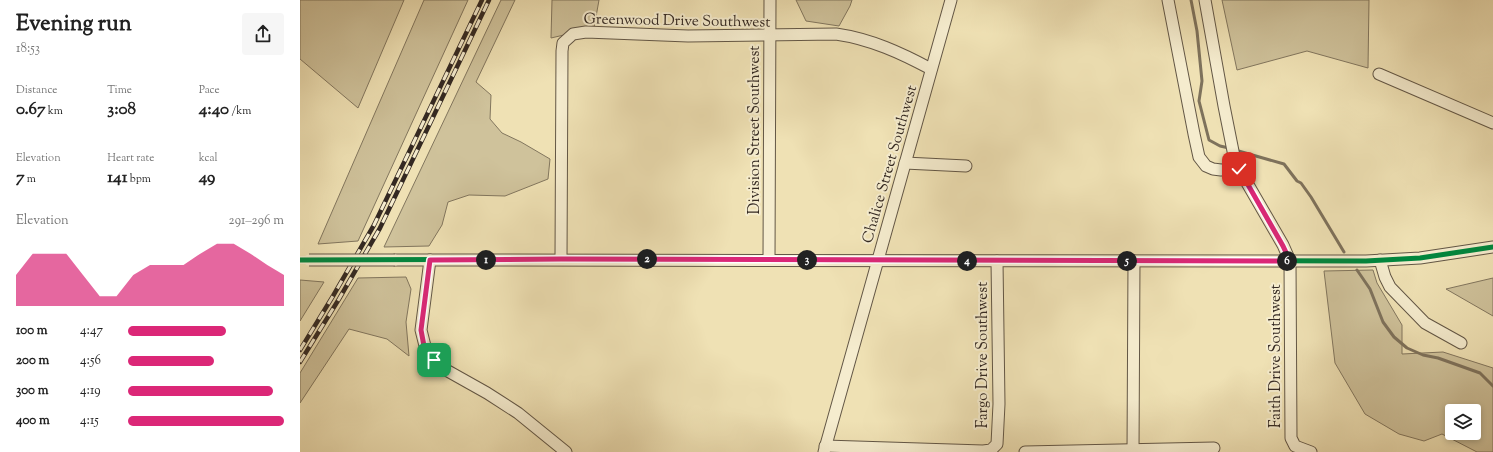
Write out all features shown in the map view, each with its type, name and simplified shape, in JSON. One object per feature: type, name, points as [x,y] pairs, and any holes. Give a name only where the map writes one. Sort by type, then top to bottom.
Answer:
[{"type":"street","name":"Division Street Southwest","points":[[769,260],[770,0]]},
{"type":"street","name":"Chalice Street Southwest","points":[[825,449],[951,0]]},
{"type":"street","points":[[1168,0],[1199,157],[1206,166],[1213,169],[1239,169]]},
{"type":"street","name":"Faith Drive Southwest","points":[[1205,0],[1234,156],[1239,169],[1290,261],[1291,438],[1295,446],[1311,452]]},
{"type":"street","name":"Greenwood Drive Southwest","points":[[561,259],[562,51],[563,43],[574,34],[586,32],[688,36],[770,36],[836,34],[854,36],[880,44],[932,70]]},
{"type":"street","points":[[1379,74],[1493,123]]},
{"type":"street","points":[[905,163],[966,166]]},
{"type":"street","points":[[305,260],[561,259],[1290,261],[1420,258],[1493,247]]},
{"type":"street","points":[[430,260],[421,330],[424,346],[434,360],[446,370],[487,393],[518,413],[566,452]]},
{"type":"street","points":[[1380,260],[1390,287],[1425,324],[1462,342]]},
{"type":"street","name":"Fargo Drive Southwest","points":[[825,449],[983,451],[991,450],[997,444],[999,404],[997,261]]},
{"type":"street","points":[[1133,451],[1134,261]]},
{"type":"street","points":[[1025,452],[1133,451],[1214,448]]},
{"type":"shaded area","points":[[300,0],[404,0],[358,108],[300,59]]},
{"type":"shaded area","points":[[424,0],[468,0],[358,241],[318,244]]},
{"type":"shaded area","points":[[501,0],[515,0],[476,82],[491,95],[490,119],[502,133],[550,159],[548,179],[505,196],[469,195],[448,202],[442,225],[429,246],[384,247]]},
{"type":"shaded area","points":[[552,0],[599,0],[594,28],[551,38]]},
{"type":"shaded area","points":[[796,0],[852,0],[839,26],[806,21]]},
{"type":"shaded area","points":[[1222,0],[1369,0],[1368,68],[1307,51],[1237,70]]},
{"type":"shaded area","points":[[1373,270],[1377,283],[1402,325],[1402,354],[1443,352],[1493,368],[1493,452],[1477,452],[1454,440],[1481,440],[1481,404],[1445,404],[1445,436],[1442,434],[1424,441],[1399,434],[1365,414],[1335,363],[1324,271]]},
{"type":"shaded area","points":[[406,277],[411,289],[406,322],[409,356],[387,339],[349,329],[300,403],[300,373],[358,278]]},
{"type":"shaded area","points":[[1493,278],[1493,316],[1446,289]]},
{"type":"shaded area","points":[[300,280],[324,282],[300,321]]},
{"type":"waterway","points":[[1191,0],[1197,31],[1202,81],[1199,101],[1209,140],[1220,146],[1229,148]]},
{"type":"waterway","points":[[1235,150],[1284,164],[1311,197],[1344,252]]},
{"type":"waterway","points":[[1357,270],[1370,289],[1383,322],[1394,337],[1407,348],[1423,355],[1438,358],[1480,373],[1493,386]]},
{"type":"railway","points":[[300,350],[374,225],[482,0]]},
{"type":"railway","points":[[300,362],[380,228],[489,0]]},
{"type":"cycle path","points":[[300,260],[561,259],[1366,261],[1420,258],[1493,247]]},
{"type":"route","points":[[434,360],[424,346],[421,330],[430,260],[1290,261],[1239,169]]}]
